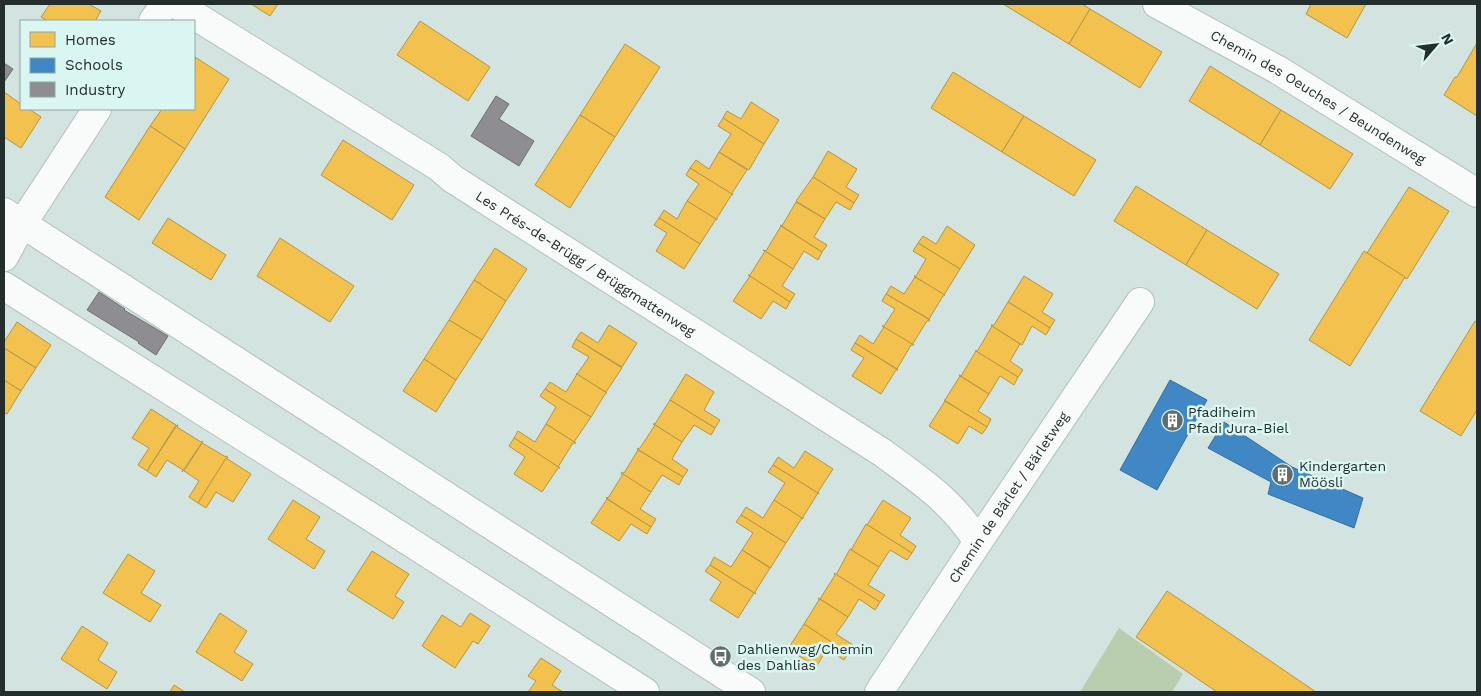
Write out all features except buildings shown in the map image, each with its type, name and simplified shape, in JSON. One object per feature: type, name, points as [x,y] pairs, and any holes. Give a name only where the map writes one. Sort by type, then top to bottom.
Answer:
[{"type":"street","points":[[154,20],[164,4]]},
{"type":"street","name":"Les Prés-de-Brügg / Brüggmattenweg","points":[[176,4],[438,167],[453,179],[883,453],[944,499],[967,525],[978,542]]},
{"type":"street","name":"Chemin des Oeuches / Beundenweg","points":[[1157,4],[1278,70],[1477,193]]},
{"type":"street","points":[[4,257],[13,218],[96,110]]},
{"type":"street","points":[[13,218],[751,692]]},
{"type":"street","points":[[4,286],[645,692]]},
{"type":"street","name":"Chemin de Bärlet / Bärletweg","points":[[879,692],[1140,302]]},
{"type":"green space","points":[[1119,628],[1183,674],[1172,692],[1080,692]]},
{"type":"place","name":"Pfadiheim Pfadi Jura-Biel","points":[[1172,420]]},
{"type":"place","name":"Kindergarten Möösli","points":[[1283,474]]},
{"type":"place","name":"Dahlienweg/Chemin des Dahlias","points":[[721,657]]}]
